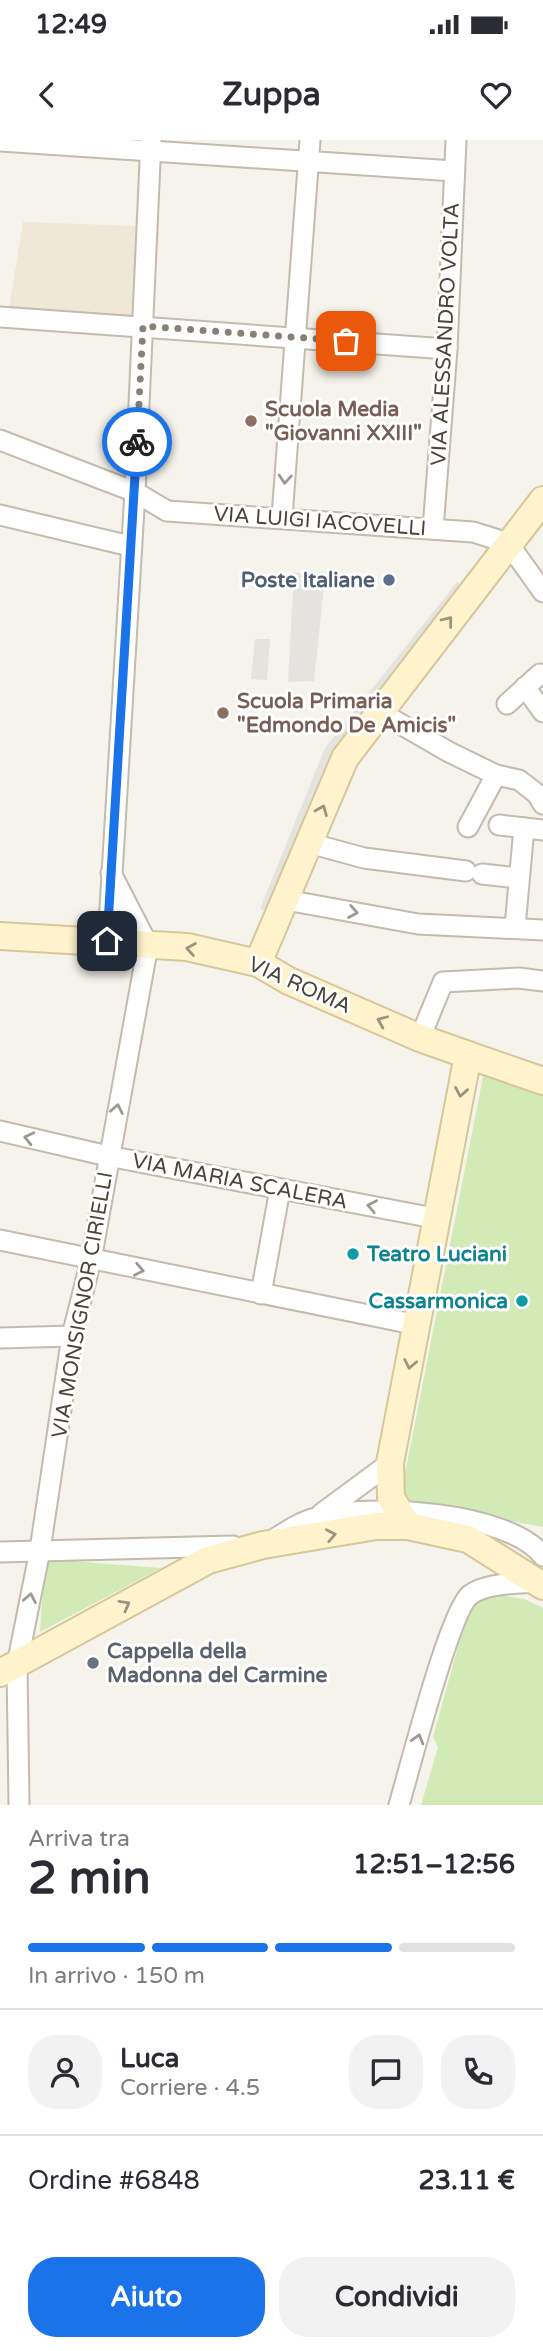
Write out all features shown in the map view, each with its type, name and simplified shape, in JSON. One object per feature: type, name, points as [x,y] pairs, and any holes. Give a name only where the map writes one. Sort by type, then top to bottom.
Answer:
[{"type":"street","points":[[282,517],[310,140]]},
{"type":"street","name":"VIA ALESSANDRO VOLTA","points":[[433,529],[447,349],[456,140]]},
{"type":"street","points":[[0,141],[151,145],[454,171]]},
{"type":"street","points":[[107,941],[135,492],[151,145]]},
{"type":"street","points":[[0,317],[447,349]]},
{"type":"street","name":"VIA LUIGI IACOVELLI","points":[[0,440],[135,492],[167,511],[473,532],[508,543]]},
{"type":"street","points":[[258,963],[345,758],[543,499]]},
{"type":"street","points":[[0,515],[130,547]]},
{"type":"street","points":[[508,543],[543,592]]},
{"type":"street","points":[[507,704],[533,681],[543,712]]},
{"type":"street","points":[[379,711],[449,752],[496,775],[519,780],[537,794],[543,804]]},
{"type":"street","points":[[468,827],[496,775]]},
{"type":"street","points":[[499,825],[534,829],[518,878],[515,927]]},
{"type":"street","points":[[309,843],[364,858],[518,878]]},
{"type":"street","points":[[111,873],[148,945]]},
{"type":"street","points":[[286,900],[418,923],[543,930]]},
{"type":"street","name":"VIA ROMA","points":[[0,936],[187,947],[258,963],[289,981],[420,1038],[543,1082]]},
{"type":"street","name":"VIA MONSIGNOR CIRIELLI","points":[[19,1805],[8,1669],[40,1550],[72,1336],[91,1261],[148,945]]},
{"type":"street","points":[[420,1038],[443,982],[519,978],[543,981]]},
{"type":"street","points":[[402,1518],[389,1485],[390,1463],[439,1219],[468,1055]]},
{"type":"street","name":"VIA MARIA SCALERA","points":[[0,1131],[108,1156],[439,1219]]},
{"type":"street","points":[[261,1294],[281,1189]]},
{"type":"street","points":[[0,1240],[91,1261],[418,1325]]},
{"type":"street","points":[[0,1338],[72,1336]]},
{"type":"street","points":[[0,1552],[264,1545],[316,1518],[390,1463]]},
{"type":"street","points":[[316,1518],[359,1510],[402,1518],[505,1529],[531,1543],[543,1556]]},
{"type":"street","points":[[8,1669],[208,1560],[264,1545],[376,1526],[402,1518],[481,1545],[538,1584]]},
{"type":"street","points":[[399,1805],[462,1603],[471,1594],[482,1590],[538,1584]]},
{"type":"shaded area","points":[[23,222],[139,226],[134,317],[9,309]]},
{"type":"shaded area","points":[[294,572],[325,577],[314,681],[288,682]]},
{"type":"shaded area","points":[[457,582],[465,588],[423,641],[269,912],[260,909],[325,748]]},
{"type":"shaded area","points":[[255,639],[270,639],[267,680],[251,679]]},
{"type":"green space","points":[[484,1072],[543,1093],[543,1527],[400,1499]]},
{"type":"green space","points":[[45,1559],[161,1568],[40,1632]]},
{"type":"green space","points":[[493,1594],[524,1599],[543,1608],[543,1805],[421,1805],[438,1747],[433,1737],[467,1614],[473,1602]]},
{"type":"way so far","points":[[137,442],[143,326],[346,341]]},
{"type":"place","name":"Scuola Media \"Giovanni XXIII\"","points":[[251,421]]},
{"type":"place","name":"Poste Italiane","points":[[389,580]]},
{"type":"place","name":"Scuola Primaria \"Edmondo De Amicis\"","points":[[223,713]]},
{"type":"place","name":"Teatro Luciani","points":[[353,1254]]},
{"type":"place","name":"Cassarmonica","points":[[522,1301]]},
{"type":"place","name":"Cappella della Madonna del Carmine","points":[[93,1663]]},
{"type":"route","points":[[107,941],[137,442]]}]
